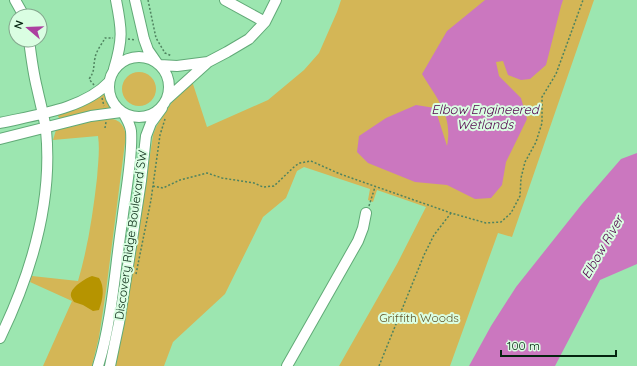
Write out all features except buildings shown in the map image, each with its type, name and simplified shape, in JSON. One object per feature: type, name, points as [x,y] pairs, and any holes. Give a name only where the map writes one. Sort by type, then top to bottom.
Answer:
[{"type":"street","points":[[0,123],[74,105],[99,91],[109,82],[114,71],[122,39],[116,0]]},
{"type":"street","points":[[135,0],[148,50],[167,75],[169,93],[165,107]]},
{"type":"street","points":[[225,0],[264,22]]},
{"type":"street","points":[[109,82],[112,102],[123,113],[134,117],[144,117],[154,114],[165,107],[208,62],[243,43],[252,36],[264,22],[276,0]]},
{"type":"street","points":[[0,338],[12,314],[24,282],[34,247],[46,178],[47,152],[45,128],[30,48]]},
{"type":"street","points":[[114,71],[124,61],[137,57],[151,60],[158,64],[177,66],[208,62]]},
{"type":"street","name":"Discovery Ridge Boulevard SW","points":[[110,366],[119,323],[130,253],[146,136],[151,123],[165,107]]},
{"type":"street","points":[[0,139],[91,116],[123,113]]},
{"type":"street","name":"Discovery Ridge Boulevard SW","points":[[98,366],[109,311],[129,170],[131,131],[129,123],[123,113]]},
{"type":"street","points":[[287,366],[358,241],[364,228],[366,213]]},
{"type":"path","points":[[148,0],[156,38],[165,53],[176,60]]},
{"type":"path","points":[[153,186],[163,188],[180,180],[207,173],[222,178],[268,187],[274,186],[285,174],[300,163],[311,161],[340,174],[450,213],[486,224],[501,222],[511,213],[520,196],[521,178],[525,162],[536,142],[542,123],[542,97],[556,74],[583,0]]},
{"type":"path","points":[[105,128],[102,95],[89,79],[94,72],[97,51],[105,38],[110,38]]},
{"type":"path","points":[[126,39],[138,40]]},
{"type":"path","points":[[135,280],[153,186],[165,107]]},
{"type":"path","points":[[366,213],[376,187]]},
{"type":"path","points":[[379,366],[424,255],[434,235],[450,213]]},
{"type":"green space","name":"Griffith Woods","points":[[341,0],[594,0],[512,237],[498,233],[450,366],[339,366],[397,264],[426,207],[377,190],[373,202],[368,200],[370,189],[304,167],[297,171],[286,198],[263,217],[225,294],[173,342],[164,366],[115,366],[125,320],[153,135],[156,127],[174,99],[192,81],[207,127],[268,100],[304,70],[319,53]]},
{"type":"green space","points":[[142,72],[149,74],[154,79],[156,89],[154,99],[149,104],[136,106],[129,104],[124,99],[122,86],[124,79],[129,74]]},
{"type":"green space","points":[[106,93],[111,108],[60,120],[58,116],[60,113],[84,106]]},
{"type":"green space","points":[[101,118],[114,119],[118,121],[123,126],[126,135],[99,337],[92,366],[43,366],[72,301],[30,282],[32,276],[78,281],[90,230],[99,157],[98,136],[53,140],[56,130]]},
{"type":"shaded area","points":[[92,276],[99,278],[103,289],[99,310],[93,311],[74,302],[71,295],[72,290],[77,285],[83,280]]},
{"type":"water","name":"Elbow Engineered Wetlands","points":[[485,0],[563,0],[546,65],[530,79],[521,80],[508,75],[503,61],[496,62],[499,76],[521,98],[527,119],[506,162],[502,185],[491,198],[475,199],[447,185],[415,182],[368,163],[357,152],[359,136],[386,118],[416,105],[435,108],[447,146],[448,125],[446,116],[422,74],[447,31]]},
{"type":"water","name":"Elbow River","points":[[637,153],[637,264],[600,280],[555,366],[469,366],[491,326],[516,287],[582,204],[621,159]]}]
